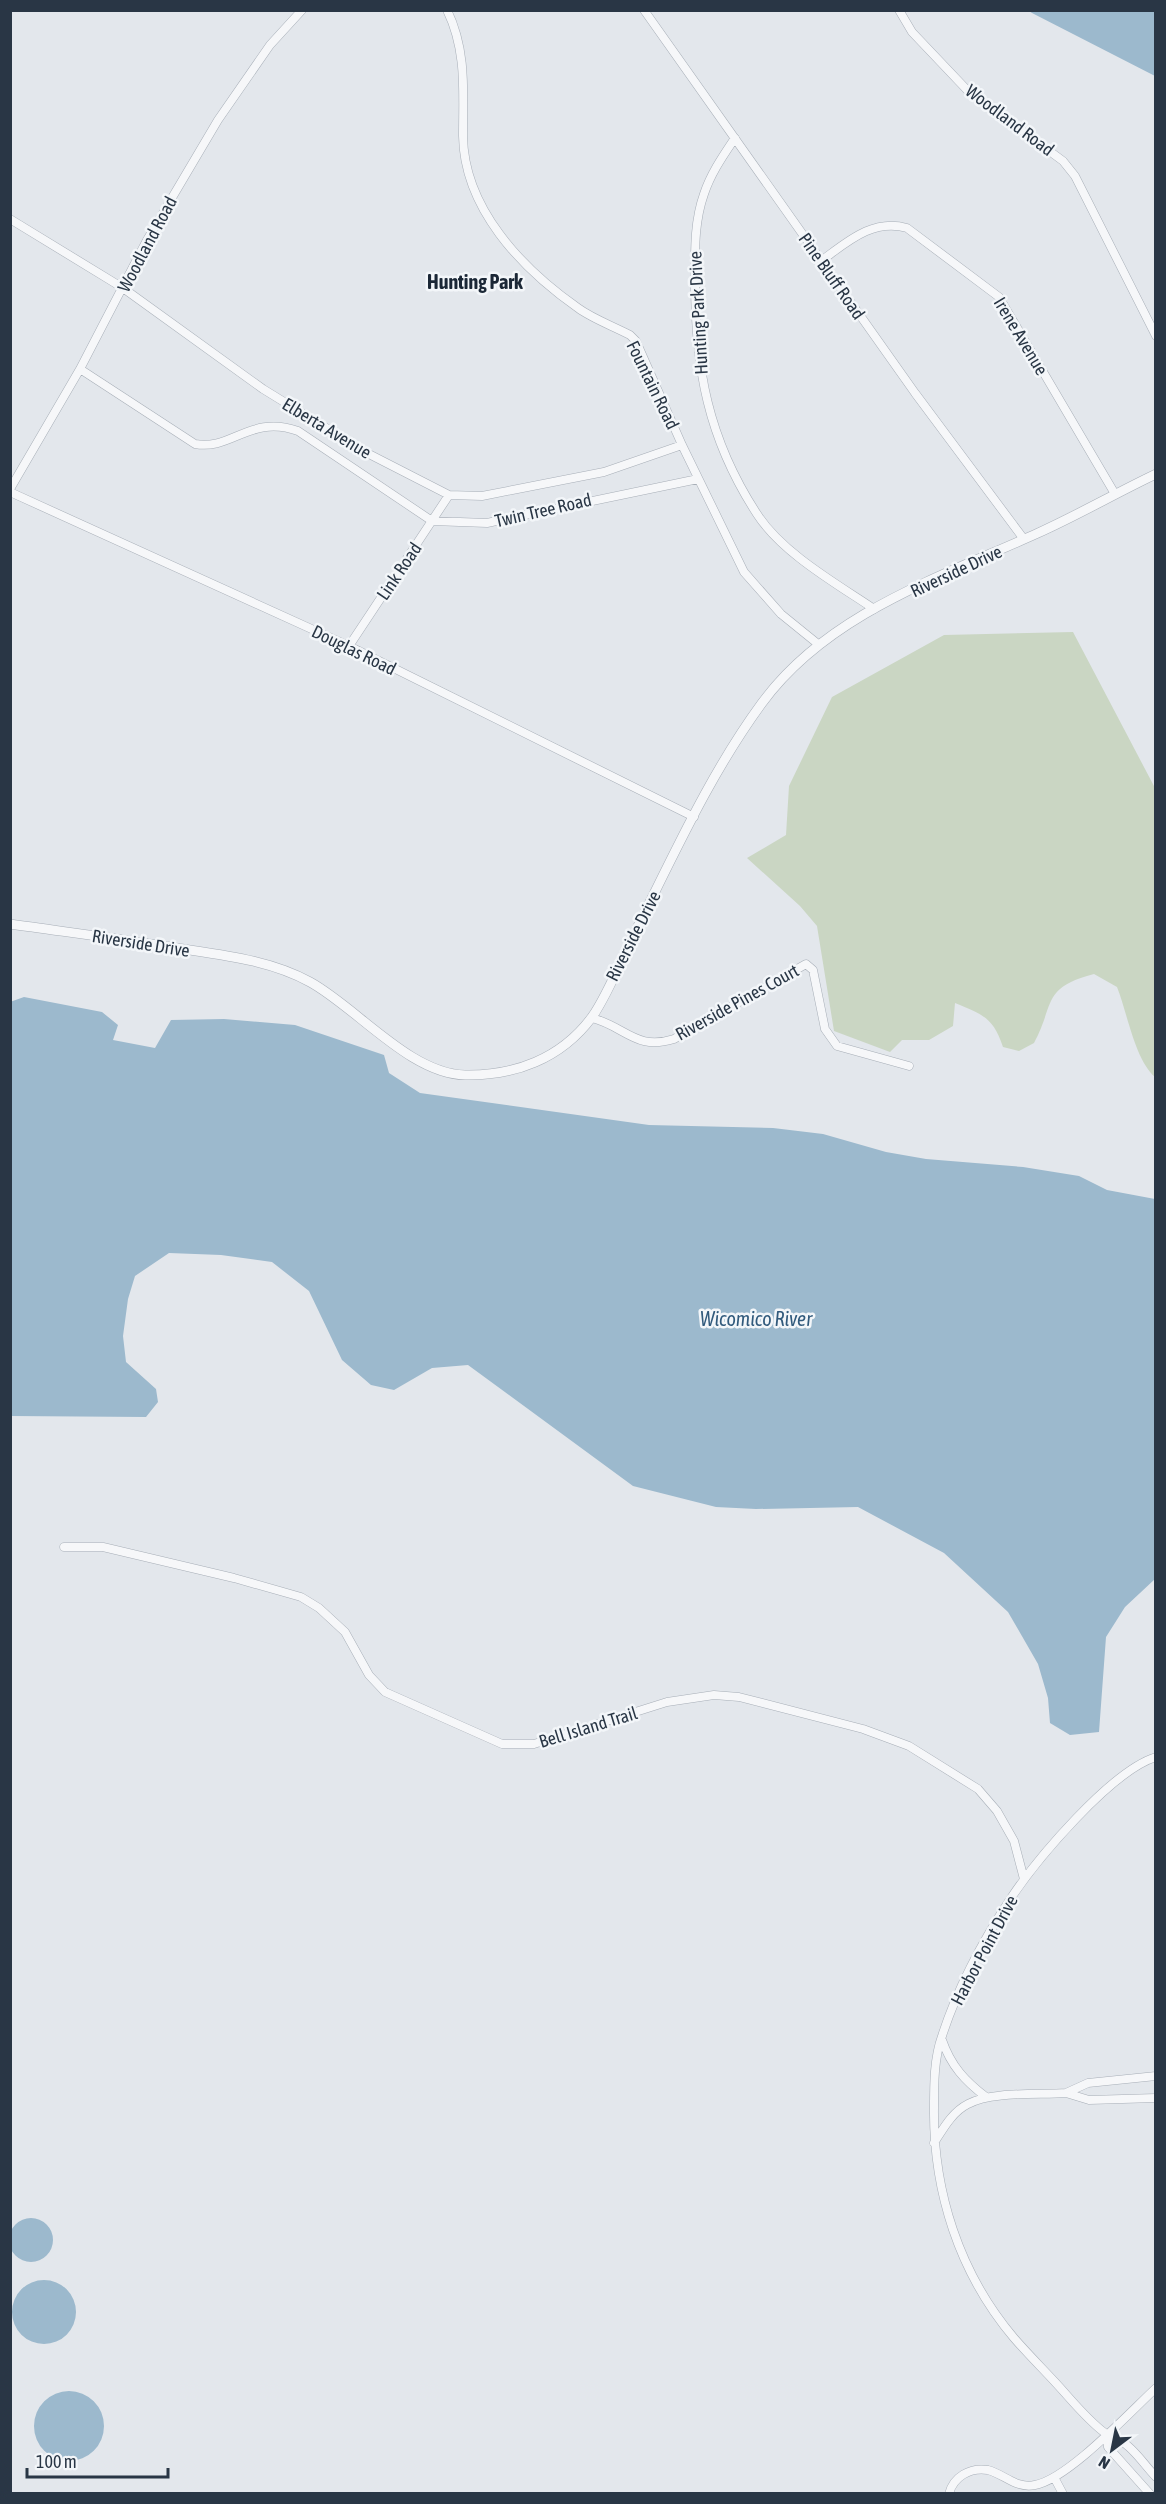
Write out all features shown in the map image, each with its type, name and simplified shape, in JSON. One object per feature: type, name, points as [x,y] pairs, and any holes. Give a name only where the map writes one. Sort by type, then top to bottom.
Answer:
[{"type":"street","name":"Woodland Road","points":[[10,491],[80,369],[147,240],[218,120],[270,45],[302,10]]},
{"type":"street","name":"Fountain Road","points":[[447,10],[460,52],[465,83],[463,136],[466,163],[478,200],[537,276],[579,309],[630,335],[744,572],[764,597],[818,644]]},
{"type":"street","name":"Pine Bluff Road","points":[[644,10],[821,261],[1023,538]]},
{"type":"street","name":"Woodland Road","points":[[899,10],[912,32],[968,91],[1063,161],[1075,176],[1155,336]]},
{"type":"street","name":"Hunting Park Drive","points":[[735,138],[714,171],[704,193],[694,242],[695,325],[701,378],[710,415],[758,515],[809,564],[874,609]]},
{"type":"street","name":"Elberta Avenue","points":[[10,219],[123,288],[263,389],[367,453],[448,495],[492,494],[604,472],[682,445]]},
{"type":"street","name":"Irene Avenue","points":[[821,261],[861,232],[886,226],[898,226],[907,228],[977,278],[999,297],[1115,494]]},
{"type":"street","points":[[80,369],[195,444],[215,444],[259,427],[287,427],[298,431],[432,521]]},
{"type":"street","name":"Riverside Drive","points":[[10,924],[238,958],[281,969],[312,983],[389,1041],[427,1064],[458,1075],[503,1074],[526,1067],[551,1054],[592,1017],[716,775],[764,701],[818,644],[836,630],[874,609],[1155,474]]},
{"type":"street","name":"Twin Tree Road","points":[[432,521],[487,523],[698,479]]},
{"type":"street","name":"Douglas Road","points":[[10,491],[349,646],[694,817]]},
{"type":"street","name":"Link Road","points":[[349,646],[448,495]]},
{"type":"street","name":"Riverside Pines Court","points":[[592,1017],[646,1043],[660,1043],[674,1039],[803,965],[809,964],[813,970],[825,1029],[837,1046],[909,1066]]},
{"type":"street","name":"Bell Island Trail","points":[[64,1547],[103,1547],[234,1578],[300,1597],[319,1608],[345,1632],[369,1675],[385,1692],[502,1744],[534,1744],[668,1702],[714,1695],[739,1697],[863,1729],[909,1746],[978,1789],[998,1811],[1014,1841],[1024,1879]]},
{"type":"street","name":"Harbor Point Drive","points":[[1155,1757],[1144,1761],[1109,1787],[1024,1879],[996,1920],[965,1978],[941,2037],[934,2080],[934,2144],[947,2215],[965,2261],[984,2298],[1013,2337],[1106,2434],[1123,2441],[1155,2477]]},
{"type":"street","points":[[941,2037],[948,2057],[965,2081],[986,2097]]},
{"type":"street","points":[[1066,2093],[1088,2083],[1155,2076]]},
{"type":"street","points":[[934,2144],[950,2120],[967,2104],[986,2097],[1066,2093],[1089,2100],[1155,2098]]},
{"type":"street","points":[[949,2493],[952,2483],[967,2471],[988,2470],[1009,2482],[1033,2486],[1055,2479],[1155,2388]]},
{"type":"street","name":"Harbor Point Drive","points":[[1106,2434],[1108,2447],[1150,2493]]},
{"type":"street","points":[[1055,2479],[1063,2493]]},
{"type":"green space","points":[[1073,632],[1155,788],[1155,1077],[1137,1048],[1117,987],[1094,974],[1077,979],[1057,992],[1034,1043],[1019,1051],[1003,1047],[995,1029],[986,1018],[955,1003],[953,1026],[929,1040],[902,1040],[890,1052],[834,1031],[817,926],[800,906],[747,858],[786,835],[789,786],[832,697],[944,635]]},
{"type":"water","points":[[1029,11],[1155,11],[1155,76],[1032,13]]},
{"type":"water","name":"Wicomico River","points":[[24,997],[102,1012],[118,1025],[113,1040],[155,1048],[171,1020],[224,1019],[295,1025],[384,1055],[389,1073],[420,1093],[649,1125],[773,1128],[823,1134],[886,1152],[926,1159],[1023,1167],[1079,1176],[1107,1190],[1155,1199],[1155,1579],[1125,1607],[1106,1637],[1099,1732],[1070,1735],[1050,1723],[1048,1698],[1038,1664],[1008,1612],[944,1553],[858,1507],[756,1509],[716,1507],[633,1486],[468,1365],[432,1368],[394,1390],[371,1385],[342,1360],[309,1291],[272,1262],[221,1255],[169,1253],[135,1276],[128,1299],[123,1336],[126,1362],[156,1389],[158,1402],[146,1417],[11,1416],[10,1002]]},
{"type":"water","points":[[31,2218],[47,2224],[53,2240],[47,2256],[31,2262],[15,2256],[9,2240],[15,2224]]},
{"type":"water","points":[[44,2280],[62,2285],[67,2289],[71,2294],[76,2312],[71,2330],[67,2335],[62,2339],[44,2344],[26,2339],[21,2335],[17,2330],[12,2312],[17,2294],[21,2289],[26,2285]]},
{"type":"water","points":[[69,2391],[82,2394],[94,2401],[101,2413],[104,2426],[101,2439],[94,2451],[82,2458],[69,2461],[56,2458],[44,2451],[37,2439],[34,2426],[37,2413],[44,2401],[56,2394]]},
{"type":"district","name":"Hunting Park","points":[[475,281]]}]
